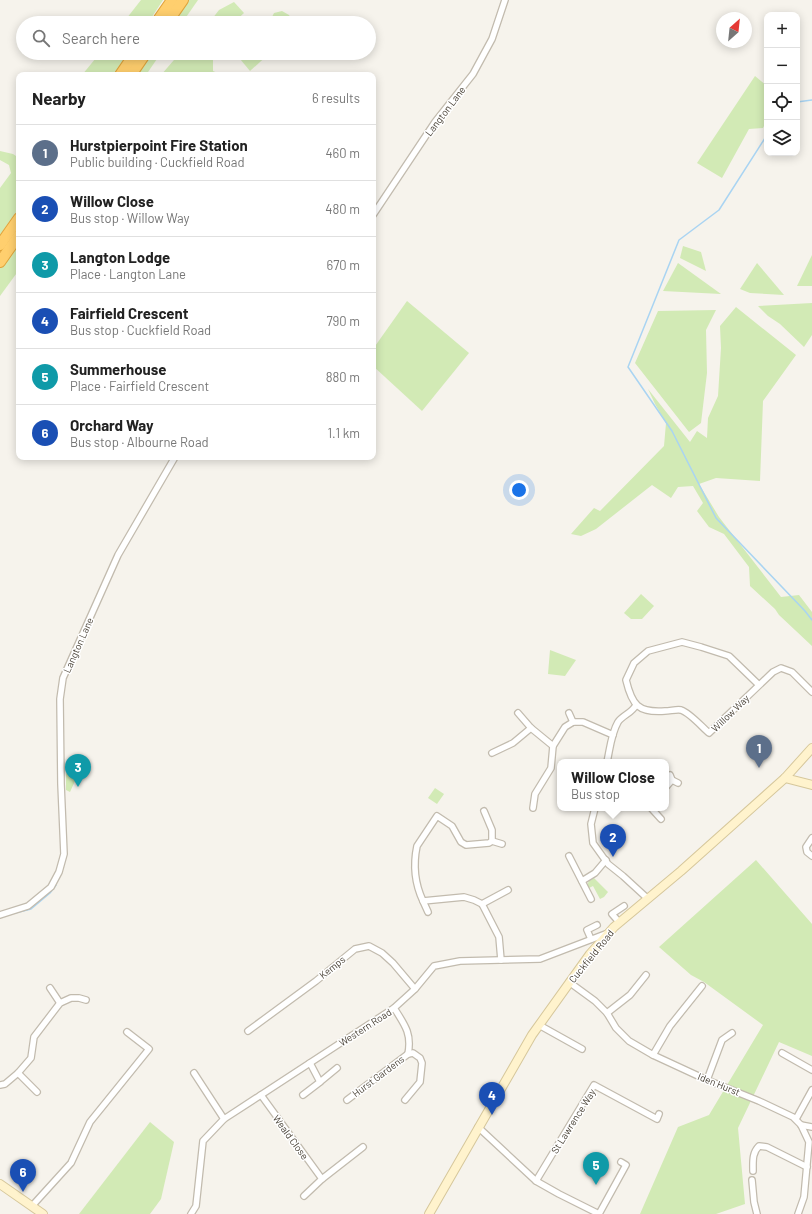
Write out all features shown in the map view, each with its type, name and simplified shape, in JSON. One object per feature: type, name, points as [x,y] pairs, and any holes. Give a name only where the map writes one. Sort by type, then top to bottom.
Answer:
[{"type":"highway","points":[[161,16],[172,0]]},
{"type":"highway","points":[[172,16],[183,0]]},
{"type":"highway","points":[[122,72],[130,60]]},
{"type":"highway","points":[[133,72],[141,60]]},
{"type":"highway","points":[[0,245],[16,222]]},
{"type":"highway","points":[[0,262],[16,239]]},
{"type":"street","name":"Langton Lane","points":[[376,210],[435,122],[473,74],[492,39],[505,0]]},
{"type":"street","name":"Langton Lane","points":[[0,914],[28,906],[51,887],[59,872],[64,854],[60,699],[64,678],[118,555],[173,460]]},
{"type":"street","points":[[608,759],[613,735],[619,722],[627,713],[633,710],[636,705],[629,693],[626,680],[634,663],[648,651],[682,642],[701,647],[729,656],[759,685]]},
{"type":"street","name":"Willow Way","points":[[636,705],[654,712],[680,710],[688,714],[709,733],[773,672],[781,668],[792,672],[812,692]]},
{"type":"street","points":[[518,713],[531,728],[553,746]]},
{"type":"street","points":[[569,713],[573,722]]},
{"type":"street","points":[[533,808],[536,794],[551,768],[553,746],[565,727],[573,722],[583,722],[613,735]]},
{"type":"street","points":[[492,753],[513,743],[531,728]]},
{"type":"street","name":"Cuckfield Road","points":[[429,1214],[515,1063],[539,1024],[569,982],[608,933],[646,898],[681,871],[785,778],[812,748]]},
{"type":"street","points":[[785,778],[812,785]]},
{"type":"street","points":[[669,784],[673,780]]},
{"type":"street","points":[[594,811],[591,824],[592,843],[606,860],[646,898]]},
{"type":"street","points":[[654,811],[661,819]]},
{"type":"street","points":[[428,912],[418,890],[416,880],[416,852],[420,841],[438,814],[452,826],[461,842],[466,845],[489,843],[492,841],[502,844]]},
{"type":"street","points":[[483,814],[492,830],[492,841]]},
{"type":"street","points":[[812,838],[806,846],[807,852],[812,856]]},
{"type":"street","points":[[569,856],[592,899]]},
{"type":"street","points":[[582,881],[595,873],[606,860]]},
{"type":"street","points":[[482,904],[508,890]]},
{"type":"street","points":[[423,901],[464,897],[470,898],[482,904],[499,937],[501,960]]},
{"type":"street","points":[[619,922],[612,914],[624,906]]},
{"type":"street","points":[[591,939],[587,930],[597,925]]},
{"type":"street","name":"Western Road","points":[[191,1214],[196,1206],[203,1141],[224,1119],[394,1008],[415,989],[434,966],[460,961],[540,958],[608,933]]},
{"type":"street","name":"Kemps","points":[[248,1031],[316,981],[355,949],[369,946],[382,953],[393,963],[415,989]]},
{"type":"street","points":[[607,1013],[630,995],[646,975]]},
{"type":"street","name":"Iden Hurst","points":[[569,982],[595,1001],[607,1013],[616,1028],[629,1041],[653,1055],[796,1119],[801,1125],[809,1142],[804,1197],[798,1214]]},
{"type":"street","points":[[653,1055],[670,1026],[702,986]]},
{"type":"street","points":[[50,988],[60,1003]]},
{"type":"street","points":[[0,1085],[5,1084],[18,1073],[31,1058],[34,1037],[60,1003],[71,998],[86,1000]]},
{"type":"street","name":"Hurst Gardens","points":[[347,1100],[408,1054],[410,1043],[407,1028],[394,1008]]},
{"type":"street","points":[[539,1024],[582,1049]]},
{"type":"street","points":[[32,1206],[71,1163],[90,1122],[149,1049],[127,1032]]},
{"type":"street","points":[[707,1080],[722,1040],[732,1033]]},
{"type":"street","points":[[405,1100],[420,1082],[422,1063],[420,1058],[413,1053],[408,1054]]},
{"type":"street","points":[[782,1053],[812,1070]]},
{"type":"street","points":[[310,1063],[320,1082]]},
{"type":"street","points":[[303,1095],[337,1068]]},
{"type":"street","points":[[18,1073],[37,1092]]},
{"type":"street","points":[[194,1073],[224,1119]]},
{"type":"street","name":"St Lawrence Way","points":[[536,1181],[594,1085],[657,1120],[659,1114]]},
{"type":"street","points":[[796,1119],[812,1090]]},
{"type":"street","name":"Weald Close","points":[[261,1095],[322,1178]]},
{"type":"street","points":[[801,1125],[812,1127]]},
{"type":"street","points":[[478,1127],[536,1181],[599,1214],[626,1165],[621,1162]]},
{"type":"street","points":[[753,1171],[753,1156],[755,1150],[759,1146],[767,1147],[807,1167]]},
{"type":"street","points":[[304,1196],[322,1178],[363,1147]]},
{"type":"street","points":[[752,1180],[754,1202],[758,1214]]},
{"type":"street","points":[[0,1184],[43,1214]]},
{"type":"green space","points":[[141,0],[163,0],[153,16],[128,16]]},
{"type":"green space","points":[[189,0],[198,0],[187,16],[178,16]]},
{"type":"green space","points":[[234,2],[244,13],[241,16],[214,16],[219,10]]},
{"type":"green space","points":[[282,11],[290,16],[272,16],[274,13]]},
{"type":"green space","points":[[94,60],[124,60],[116,72],[84,72]]},
{"type":"green space","points":[[148,60],[156,60],[148,72],[139,72]]},
{"type":"green space","points":[[174,60],[213,60],[213,71],[215,72],[164,72]]},
{"type":"green space","points":[[241,60],[262,60],[250,71]]},
{"type":"green space","points":[[755,76],[764,84],[763,128],[749,129],[722,178],[697,163]]},
{"type":"green space","points":[[0,151],[16,156],[16,212],[0,235],[0,188],[11,173],[9,165],[0,160]]},
{"type":"green space","points":[[16,244],[16,274],[0,296],[0,268]]},
{"type":"green space","points":[[683,246],[701,252],[706,271],[680,258]]},
{"type":"green space","points":[[812,255],[812,286],[797,286]]},
{"type":"green space","points":[[678,263],[721,294],[663,291]]},
{"type":"green space","points":[[757,263],[784,295],[750,293],[740,289]]},
{"type":"green space","points":[[407,301],[469,353],[422,411],[376,369],[376,345]]},
{"type":"green space","points":[[812,303],[812,335],[804,347],[780,324],[768,316],[758,306]]},
{"type":"green space","points":[[736,307],[796,355],[763,401],[760,481],[716,478],[699,484],[719,517],[781,597],[799,595],[812,612],[812,646],[750,586],[749,567],[724,534],[709,527],[697,511],[703,503],[693,486],[678,487],[671,498],[652,485],[596,529],[581,536],[571,534],[594,508],[600,511],[664,446],[666,423],[648,389],[690,442],[697,431],[707,438],[708,418],[718,396],[721,348],[720,326]]},
{"type":"green space","points":[[716,310],[706,330],[707,373],[701,423],[689,432],[635,363],[658,311]]},
{"type":"green space","points":[[641,594],[654,606],[642,619],[631,619],[624,613]]},
{"type":"green space","points":[[550,650],[576,660],[565,676],[548,674]]},
{"type":"green space","points":[[70,768],[78,772],[70,792],[66,790],[66,774]]},
{"type":"green space","points":[[435,788],[444,794],[437,804],[428,798]]},
{"type":"green space","points":[[756,860],[812,924],[812,1056],[779,1042],[738,1128],[745,1204],[716,1214],[640,1214],[678,1127],[709,1115],[763,1025],[704,982],[691,975],[659,947]]},
{"type":"green space","points":[[594,878],[608,892],[600,899],[593,886],[589,888],[587,885],[589,881]]},
{"type":"green space","points":[[150,1122],[174,1142],[161,1199],[150,1214],[79,1214]]},
{"type":"waterway","points":[[800,102],[812,100]]},
{"type":"waterway","points":[[764,140],[719,210],[679,240],[628,367],[672,431],[716,518],[812,620]]},
{"type":"waterway","points":[[15,913],[31,909],[50,893],[56,885]]},
{"type":"place","name":"Hurstpierpoint Fire Station","points":[[759,768]]},
{"type":"place","name":"Langton Lodge","points":[[78,787]]},
{"type":"place","name":"Willow Close","points":[[613,857]]},
{"type":"place","name":"Fairfield Crescent","points":[[492,1115]]},
{"type":"place","name":"Summerhouse","points":[[596,1185]]},
{"type":"place","name":"Orchard Way","points":[[23,1192]]}]
